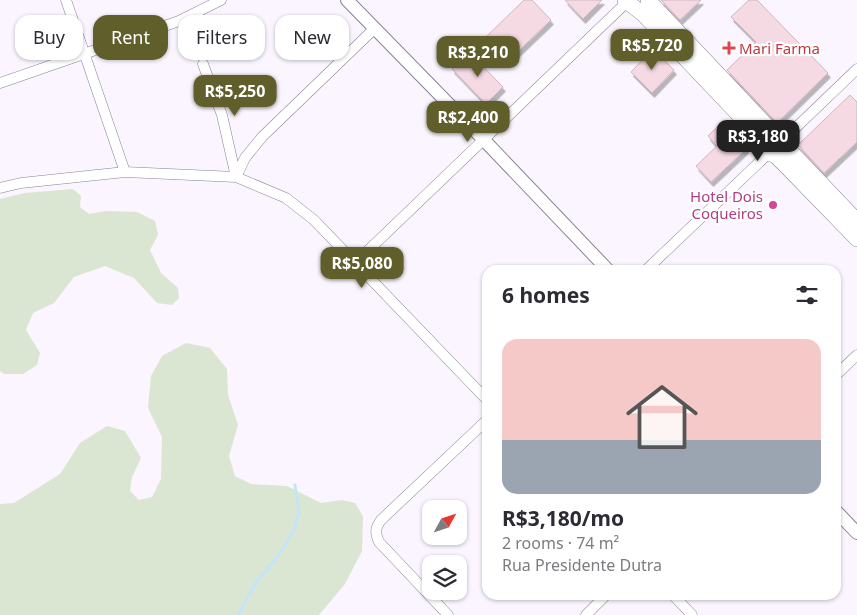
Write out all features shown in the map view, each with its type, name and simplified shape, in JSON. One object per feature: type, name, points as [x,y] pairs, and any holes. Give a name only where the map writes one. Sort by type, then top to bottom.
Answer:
[{"type":"main road","points":[[636,2],[776,146],[857,221]]},
{"type":"main road","points":[[776,146],[857,239]]},
{"type":"street","points":[[66,0],[125,172]]},
{"type":"street","points":[[0,83],[178,21],[221,0]]},
{"type":"street","points":[[347,0],[603,265]]},
{"type":"street","points":[[355,263],[483,139],[636,2]]},
{"type":"street","points":[[236,177],[245,158],[262,137],[374,29]]},
{"type":"street","points":[[203,64],[222,115],[236,177]]},
{"type":"street","points":[[651,265],[857,69]]},
{"type":"street","points":[[0,188],[21,183],[125,172],[236,177],[286,198],[314,220],[482,395]]},
{"type":"street","points":[[841,370],[857,355]]},
{"type":"street","points":[[448,615],[379,542],[376,536],[376,527],[381,520],[482,425]]},
{"type":"street","points":[[841,516],[857,532]]},
{"type":"street","points":[[586,615],[601,600]]},
{"type":"street","points":[[678,600],[692,615]]},
{"type":"green space","points":[[73,189],[81,196],[80,207],[89,214],[106,211],[137,212],[155,221],[158,235],[150,250],[161,273],[178,288],[179,298],[172,305],[157,303],[134,278],[105,266],[74,277],[54,303],[33,313],[26,330],[40,353],[37,365],[23,374],[4,374],[0,371],[0,199],[25,193]]},
{"type":"green space","points":[[186,343],[210,348],[227,369],[228,395],[238,425],[229,456],[235,476],[251,484],[287,486],[321,503],[342,500],[355,503],[363,516],[362,551],[345,584],[319,615],[0,615],[0,504],[14,503],[60,474],[80,443],[107,426],[125,431],[141,458],[132,477],[130,491],[139,500],[152,497],[161,479],[162,437],[148,408],[151,376],[162,356]]},
{"type":"building","points":[[524,0],[532,0],[551,20],[507,62],[484,39]]},
{"type":"building","points":[[565,0],[602,0],[583,19]]},
{"type":"building","points":[[661,0],[701,0],[680,20]]},
{"type":"building","points":[[749,0],[757,0],[828,73],[777,123],[727,70],[756,42],[731,17]]},
{"type":"building","points":[[653,49],[674,70],[652,93],[631,72]]},
{"type":"building","points":[[469,52],[503,87],[486,104],[452,69]]},
{"type":"building","points":[[850,95],[857,102],[857,142],[824,173],[798,145]]},
{"type":"building","points":[[723,121],[745,145],[746,149],[711,182],[696,166],[717,146],[708,136]]},
{"type":"waterway","points":[[238,615],[255,584],[281,552],[294,530],[299,512],[295,485]]},
{"type":"place","name":"Mari Farma","points":[[729,48]]},
{"type":"place","name":"Hotel Dois Coqueiros","points":[[773,205]]}]
